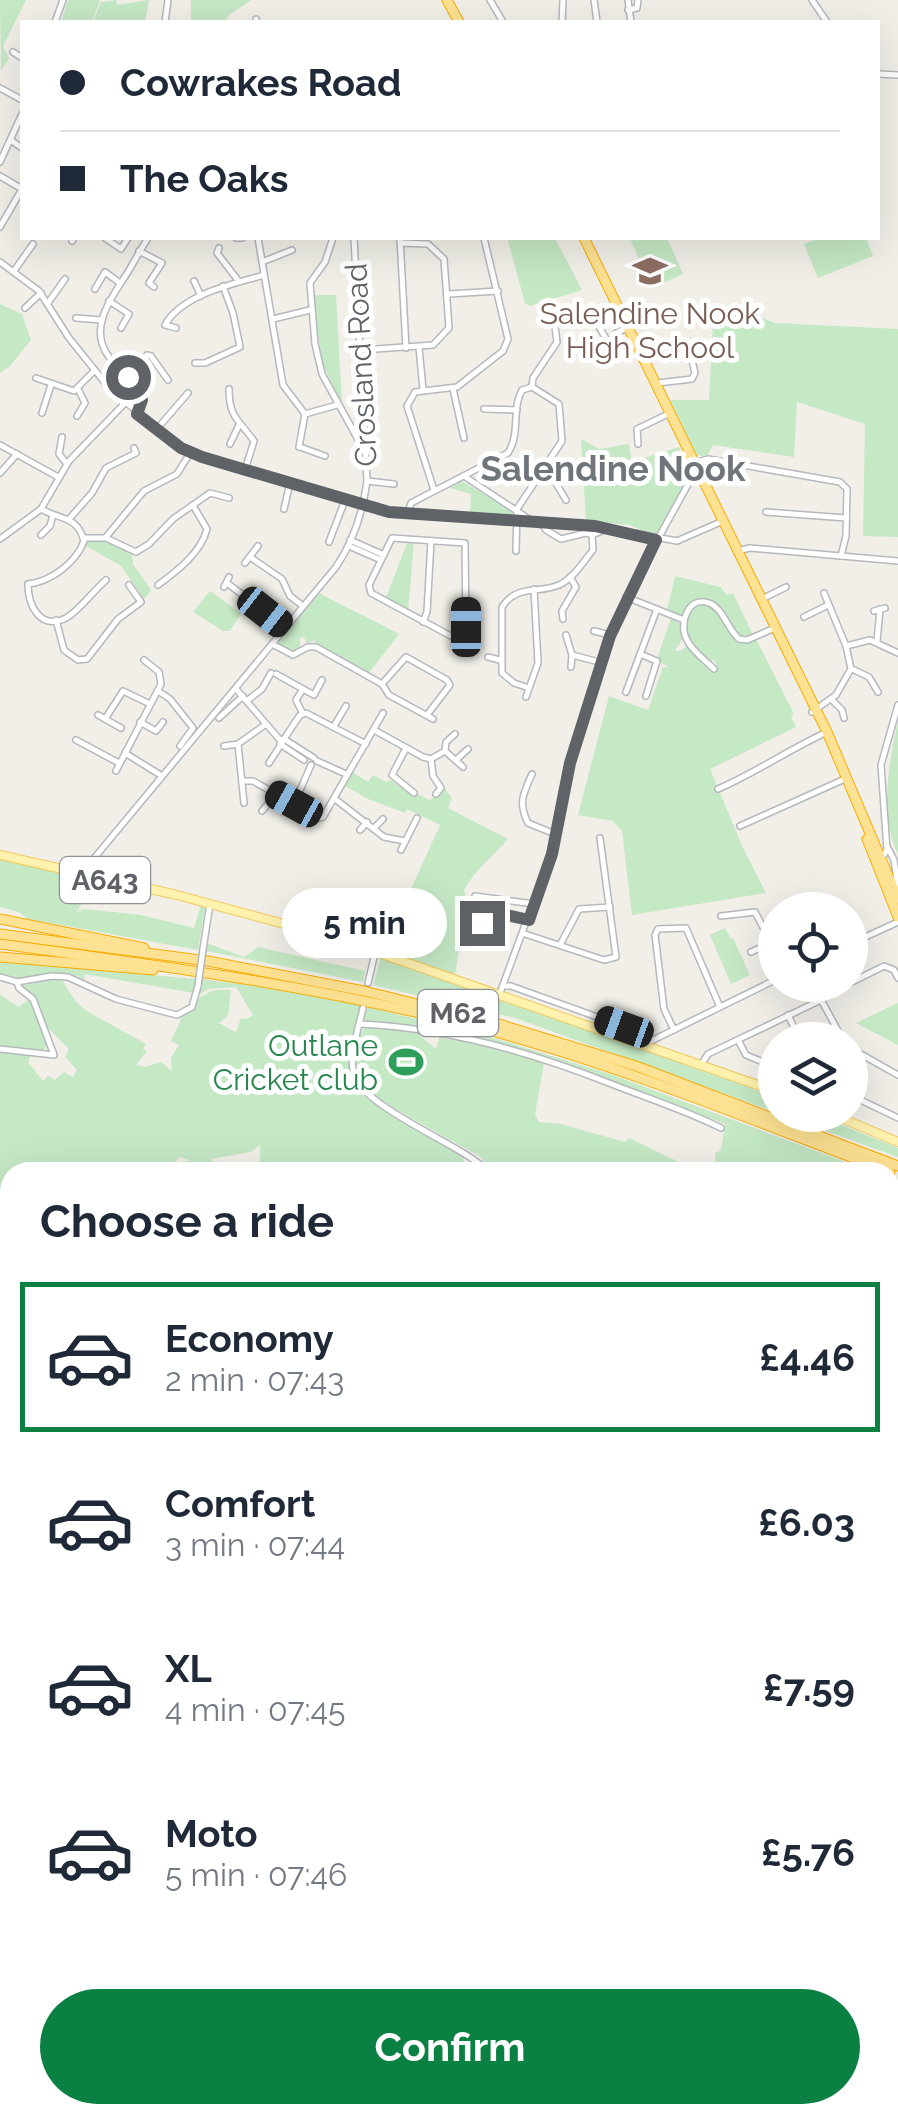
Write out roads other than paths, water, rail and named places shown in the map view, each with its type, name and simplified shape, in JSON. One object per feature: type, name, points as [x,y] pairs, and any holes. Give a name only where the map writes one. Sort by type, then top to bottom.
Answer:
[{"type":"highway","points":[[447,0],[458,20]]},
{"type":"highway","points":[[585,240],[658,383],[878,846],[898,919]]},
{"type":"highway","points":[[879,861],[898,899]]},
{"type":"highway","name":"M62","points":[[0,919],[364,991],[492,1022],[691,1086],[888,1162]]},
{"type":"highway","name":"M62","points":[[0,934],[208,961]]},
{"type":"highway","name":"M62","points":[[0,944],[216,973],[354,998],[491,1031],[634,1075],[861,1162]]},
{"type":"highway","name":"M62","points":[[0,957],[216,973]]},
{"type":"main road","name":"A643","points":[[0,856],[210,904],[376,950],[502,989],[758,1085]]},
{"type":"main road","points":[[868,1129],[898,1142]]},
{"type":"street","points":[[628,0],[630,20]]},
{"type":"street","points":[[628,10],[638,6],[638,0]]},
{"type":"street","points":[[447,20],[454,12]]},
{"type":"street","points":[[13,52],[20,57]]},
{"type":"street","points":[[0,162],[20,120]]},
{"type":"street","points":[[12,142],[20,147]]},
{"type":"street","points":[[0,228],[20,193]]},
{"type":"street","points":[[109,240],[121,249],[127,240]]},
{"type":"street","points":[[137,414],[142,400],[100,340],[109,301],[147,240]]},
{"type":"street","points":[[258,240],[283,385],[305,414],[298,447],[325,456]]},
{"type":"street","points":[[332,240],[325,262],[310,283],[310,310],[318,358],[337,405],[366,454]]},
{"type":"street","name":"Crosland Road","points":[[81,874],[336,567],[350,543],[367,481],[354,240]]},
{"type":"street","points":[[361,350],[406,348],[419,347],[437,343],[450,322],[446,263],[438,250],[424,243],[400,240],[406,348]]},
{"type":"street","points":[[434,490],[407,406],[410,396],[423,390],[453,389],[506,345],[508,333],[485,240]]},
{"type":"street","points":[[14,272],[33,244]]},
{"type":"street","points":[[219,248],[217,253],[237,280]]},
{"type":"street","points":[[261,262],[292,250]]},
{"type":"street","points":[[139,251],[162,263],[149,283],[154,286]]},
{"type":"street","points":[[0,262],[42,294],[94,371],[125,403],[190,453],[363,506],[407,514],[607,529],[656,540],[683,540],[723,520]]},
{"type":"street","points":[[95,289],[105,272],[120,283]]},
{"type":"street","points":[[176,328],[165,325],[170,317],[201,296],[237,280],[264,275]]},
{"type":"street","points":[[48,303],[65,280]]},
{"type":"street","points":[[194,281],[201,296]]},
{"type":"street","points":[[194,363],[205,362],[220,350],[240,347],[234,314],[222,286]]},
{"type":"street","points":[[449,294],[498,291]]},
{"type":"street","points":[[25,308],[42,294]]},
{"type":"street","points":[[109,301],[129,314],[120,328]]},
{"type":"street","points":[[274,319],[310,310]]},
{"type":"street","points":[[80,316],[102,320]]},
{"type":"street","points":[[532,387],[532,378],[557,342],[554,318],[544,321]]},
{"type":"street","points":[[598,325],[608,342],[615,344],[616,333],[629,326]]},
{"type":"street","points":[[658,383],[692,379],[694,374],[684,345],[696,343]]},
{"type":"street","points":[[419,347],[423,390]]},
{"type":"street","points":[[128,377],[147,355],[152,356],[168,380]]},
{"type":"street","points":[[36,378],[74,392],[94,371]]},
{"type":"street","points":[[42,413],[51,386]]},
{"type":"street","points":[[407,514],[411,503],[511,450],[519,393],[532,387]]},
{"type":"street","points":[[516,551],[517,509],[562,442],[560,407],[532,387]]},
{"type":"street","points":[[77,416],[85,402],[78,388]]},
{"type":"street","points":[[229,389],[229,408],[254,441],[245,470]]},
{"type":"street","points":[[453,389],[464,438]]},
{"type":"street","points":[[157,430],[188,393]]},
{"type":"street","points":[[0,539],[41,510],[67,464],[125,403]]},
{"type":"street","points":[[305,414],[337,405]]},
{"type":"street","points":[[484,409],[517,410]]},
{"type":"street","points":[[638,444],[637,430],[671,412]]},
{"type":"street","points":[[350,422],[364,422]]},
{"type":"street","points":[[230,444],[239,425]]},
{"type":"street","points":[[62,437],[59,454],[67,464]]},
{"type":"street","points":[[0,444],[58,477]]},
{"type":"street","points":[[70,518],[92,493],[106,468],[136,453],[134,448]]},
{"type":"street","points":[[106,538],[144,491],[177,474],[190,453]]},
{"type":"street","points":[[0,474],[17,454]]},
{"type":"street","points":[[694,463],[708,459],[840,482],[847,489],[842,556]]},
{"type":"street","points":[[542,470],[554,480],[566,500]]},
{"type":"street","points":[[464,476],[562,539],[586,533],[592,536]]},
{"type":"street","points":[[502,989],[534,904],[555,834],[570,763],[610,636],[626,598],[691,479]]},
{"type":"street","points":[[367,481],[394,484]]},
{"type":"street","points":[[284,509],[290,483]]},
{"type":"street","points":[[84,538],[106,538],[136,556],[173,519],[213,492],[227,494]]},
{"type":"street","points":[[329,542],[345,500]]},
{"type":"street","points":[[158,585],[194,554],[211,529],[194,506]]},
{"type":"street","points":[[41,510],[70,518],[84,538],[81,550],[52,578],[28,584],[28,601],[34,612],[41,618],[56,620],[70,616],[106,580]]},
{"type":"street","points":[[766,512],[846,518]]},
{"type":"street","points":[[41,534],[50,526],[52,515]]},
{"type":"street","points":[[592,536],[607,529]]},
{"type":"street","points":[[529,688],[505,677],[500,660],[502,607],[512,595],[559,585],[570,577],[592,550],[592,536]]},
{"type":"street","points":[[461,642],[466,627],[464,543],[394,537],[369,585],[371,593],[423,622],[461,642],[476,649]]},
{"type":"street","points":[[423,622],[427,612],[431,540]]},
{"type":"street","points":[[350,543],[382,558]]},
{"type":"street","points":[[258,546],[248,560],[282,579],[290,596],[303,606]]},
{"type":"street","points":[[737,551],[750,548],[898,561]]},
{"type":"street","points":[[564,619],[562,610],[576,587],[570,577]]},
{"type":"street","points":[[227,583],[284,627]]},
{"type":"street","points":[[56,620],[64,650],[84,664],[118,620],[141,602],[129,584]]},
{"type":"street","points":[[761,600],[786,587]]},
{"type":"street","points":[[526,697],[538,662],[534,589]]},
{"type":"street","points":[[814,711],[832,699],[851,669],[824,593]]},
{"type":"street","points":[[626,598],[684,620]]},
{"type":"street","points":[[714,669],[688,642],[684,620],[692,605],[708,602],[739,640],[775,628]]},
{"type":"street","points":[[804,616],[829,605]]},
{"type":"street","points":[[626,692],[657,609]]},
{"type":"street","points":[[877,641],[880,609]]},
{"type":"street","points":[[594,631],[610,636]]},
{"type":"street","points":[[566,635],[572,655],[570,667]]},
{"type":"street","points":[[846,646],[877,641],[898,653]]},
{"type":"street","points":[[272,644],[292,655],[316,647],[382,684],[386,693],[430,717],[450,685],[406,657],[382,684]]},
{"type":"street","points":[[640,654],[657,661],[646,696]]},
{"type":"street","points":[[572,655],[603,663]]},
{"type":"street","points":[[488,657],[500,660]]},
{"type":"street","points":[[116,771],[162,678],[144,660]]},
{"type":"street","points":[[851,669],[878,682],[878,692]]},
{"type":"street","points":[[219,718],[262,689],[274,674],[314,695],[322,680]]},
{"type":"street","points":[[236,689],[304,760]]},
{"type":"street","points":[[302,714],[296,700],[303,689]]},
{"type":"street","points":[[158,690],[193,728],[180,746]]},
{"type":"street","points":[[105,719],[124,691],[150,704]]},
{"type":"street","points":[[832,699],[844,718]]},
{"type":"street","points":[[898,705],[881,765],[878,846],[894,860],[898,888]]},
{"type":"street","points":[[334,726],[346,706]]},
{"type":"street","points":[[242,782],[253,780],[324,818],[383,713]]},
{"type":"street","points":[[302,714],[318,717],[366,744]]},
{"type":"street","points":[[269,763],[302,714]]},
{"type":"street","points":[[98,715],[122,728]]},
{"type":"street","points":[[140,722],[156,731],[163,722]]},
{"type":"street","points":[[224,746],[238,744],[266,724]]},
{"type":"street","points":[[374,730],[431,759]]},
{"type":"street","points":[[718,789],[825,733]]},
{"type":"street","points":[[455,734],[446,742],[446,751],[463,767]]},
{"type":"street","points":[[76,740],[119,764]]},
{"type":"street","points":[[282,741],[314,762],[347,774]]},
{"type":"street","points":[[238,744],[244,803]]},
{"type":"street","points":[[80,757],[86,746]]},
{"type":"street","points":[[406,748],[392,775],[414,793]]},
{"type":"street","points":[[456,760],[468,749]]},
{"type":"street","points":[[431,759],[446,751]]},
{"type":"street","points":[[125,753],[162,776]]},
{"type":"street","points":[[431,759],[432,776],[440,788],[436,794]]},
{"type":"street","points":[[294,804],[314,762]]},
{"type":"street","points":[[532,774],[521,800],[522,810],[528,823],[555,834]]},
{"type":"street","points":[[740,826],[847,779]]},
{"type":"street","points":[[262,811],[276,794]]},
{"type":"street","points":[[334,799],[388,838],[405,841]]},
{"type":"street","points":[[374,828],[383,818]]},
{"type":"street","points":[[401,850],[417,818]]},
{"type":"street","points":[[360,830],[366,822]]},
{"type":"street","points":[[524,934],[613,960],[617,954],[600,838]]},
{"type":"street","points":[[475,896],[534,904]]},
{"type":"street","points":[[486,938],[479,935],[488,903]]},
{"type":"street","points":[[0,977],[17,982],[68,976],[110,996],[177,1015],[193,1006],[210,904]]},
{"type":"street","points":[[560,944],[579,909],[610,907]]},
{"type":"street","points":[[722,916],[755,912],[758,917]]},
{"type":"street","points":[[486,919],[499,921],[513,914],[529,920]]},
{"type":"street","points":[[868,935],[898,919]]},
{"type":"street","points":[[674,1030],[664,1009],[655,934],[658,929],[686,928],[720,1007]]},
{"type":"street","points":[[751,952],[758,949]]},
{"type":"street","points":[[368,983],[376,950]]},
{"type":"street","points":[[868,974],[884,966],[894,970],[898,978]]},
{"type":"street","points":[[0,1049],[54,1054],[34,1001],[17,982]]},
{"type":"street","points":[[645,1044],[758,988]]},
{"type":"street","points":[[701,1064],[708,1054],[813,1002]]},
{"type":"street","points":[[363,1008],[352,1066],[365,1094],[476,1162]]},
{"type":"street","points":[[788,1016],[791,1022]]},
{"type":"street","points":[[360,1024],[434,1030],[471,1038],[592,1076],[722,1128]]},
{"type":"street","points":[[738,1040],[746,1056],[758,1061]]},
{"type":"street","points":[[868,1058],[898,1075]]},
{"type":"street","points":[[868,1104],[898,1118]]},
{"type":"place","name":"Salendine Nook High School","points":[[650,271]]},
{"type":"place","name":"Outlane Cricket club","points":[[406,1062]]},
{"type":"district","name":"Salendine Nook","points":[[613,468]]}]
